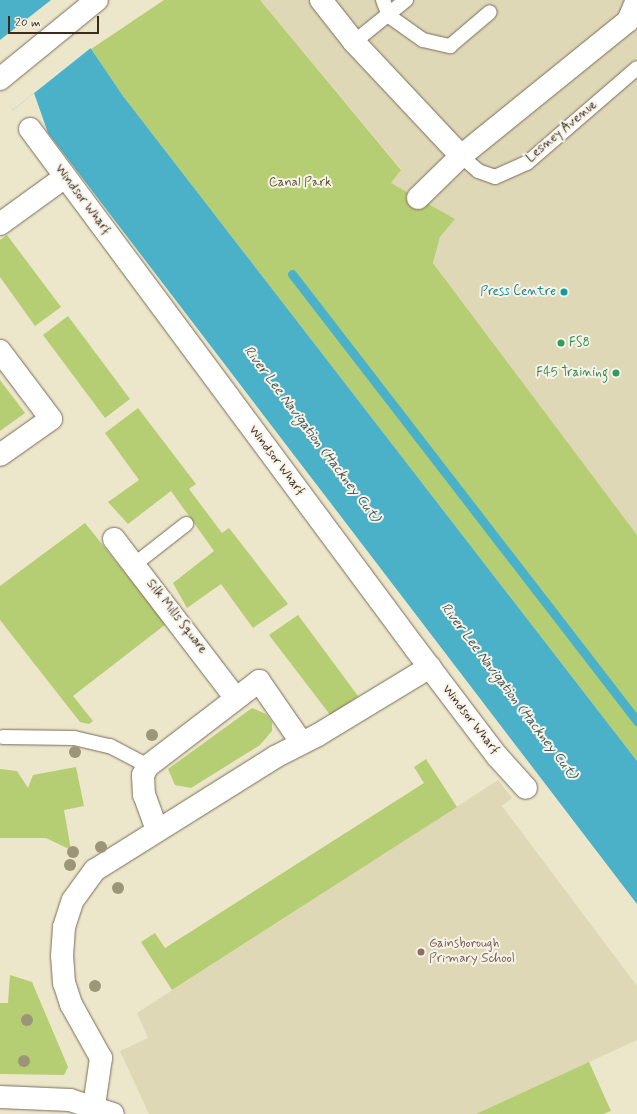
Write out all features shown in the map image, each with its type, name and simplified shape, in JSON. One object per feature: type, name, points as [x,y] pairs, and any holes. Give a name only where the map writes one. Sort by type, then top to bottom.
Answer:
[{"type":"street","points":[[0,79],[96,0]]},
{"type":"street","points":[[321,0],[354,42],[461,156]]},
{"type":"street","points":[[418,198],[461,156],[632,20],[637,0]]},
{"type":"street","name":"Windsor Wharf","points":[[30,129],[430,668],[497,756],[526,788]]},
{"type":"street","points":[[1,223],[65,177]]},
{"type":"street","points":[[0,351],[51,419],[0,455]]},
{"type":"street","name":"Silk Mills Square","points":[[114,539],[135,564],[235,697]]},
{"type":"street","points":[[0,1097],[70,1100],[104,1110],[101,1058],[71,1004],[64,983],[64,927],[73,900],[95,870],[157,830],[302,742],[430,668]]},
{"type":"street","points":[[157,830],[144,795],[143,775],[148,766],[235,697],[259,681],[302,742]]},
{"type":"lane","points":[[383,0],[389,16],[423,40],[450,46],[490,12]]},
{"type":"lane","points":[[354,42],[389,16],[406,0]]},
{"type":"lane","name":"Lesney Avenue","points":[[461,156],[478,171],[495,177],[527,162],[637,68]]},
{"type":"lane","points":[[135,564],[186,524]]},
{"type":"lane","points":[[3,737],[74,738],[110,746],[148,766]]},
{"type":"shaded area","points":[[260,0],[637,0],[637,535],[433,263],[440,237],[454,219],[391,183],[401,169]]},
{"type":"shaded area","name":"Gainsborough Primary School","points":[[498,780],[512,798],[502,806],[637,986],[637,1040],[476,1114],[149,1114],[120,1051],[148,1038],[137,1013]]},
{"type":"green space","name":"Canal Park","points":[[164,0],[260,0],[401,170],[391,183],[455,219],[440,237],[433,263],[637,535],[637,761],[123,96],[91,49]]},
{"type":"green space","points":[[7,235],[61,307],[35,326],[0,277],[0,240]]},
{"type":"green space","points":[[68,316],[130,399],[105,418],[43,335]]},
{"type":"green space","points":[[0,380],[25,413],[0,431]]},
{"type":"green space","points":[[138,408],[196,484],[189,489],[222,533],[229,528],[288,604],[253,628],[221,584],[187,608],[173,583],[214,551],[171,491],[128,524],[108,502],[139,480],[105,433]]},
{"type":"green space","points":[[85,523],[166,624],[73,696],[93,721],[89,724],[80,722],[0,620],[0,586]]},
{"type":"green space","points":[[298,615],[358,696],[331,716],[269,635]]},
{"type":"green space","points":[[252,708],[266,714],[272,722],[272,731],[260,745],[191,788],[175,785],[168,769]]},
{"type":"green space","points":[[426,759],[457,807],[172,990],[141,942],[155,933],[165,948],[424,783],[414,767]]},
{"type":"green space","points":[[76,767],[84,806],[64,810],[71,850],[46,838],[0,838],[0,769],[17,771],[28,788],[33,775]]},
{"type":"green space","points":[[10,975],[32,982],[68,1067],[64,1075],[0,1074],[0,1003],[8,1003]]},
{"type":"green space","points":[[589,1062],[611,1111],[603,1114],[476,1114]]},
{"type":"water","name":"River Lee Navigation (Hackney Cut)","points":[[0,0],[58,0],[123,96],[637,761],[637,904],[48,133],[34,93],[13,110],[0,89]]},
{"type":"pier","points":[[51,0],[60,0],[92,47],[13,110],[0,93],[0,40]]},
{"type":"waterway","points":[[292,274],[637,721]]},
{"type":"place","name":"Press Centre","points":[[564,292]]},
{"type":"place","name":"FS8","points":[[561,343]]},
{"type":"place","name":"F45 Training","points":[[616,373]]},
{"type":"place","name":"Gainsborough Primary School","points":[[421,952]]}]
